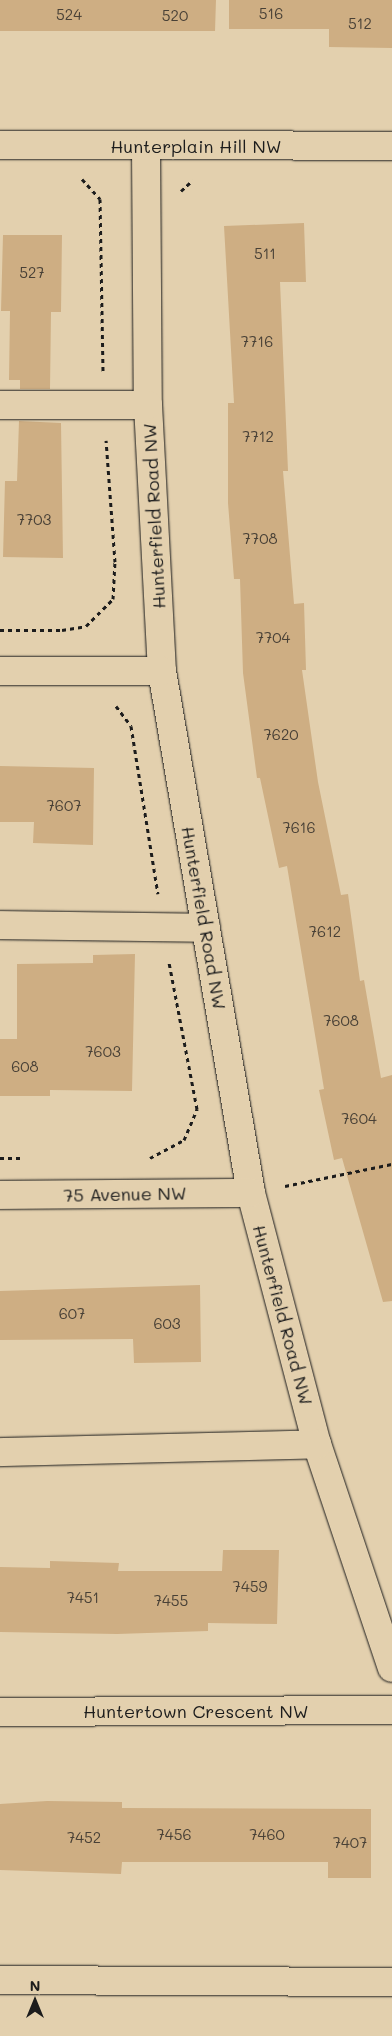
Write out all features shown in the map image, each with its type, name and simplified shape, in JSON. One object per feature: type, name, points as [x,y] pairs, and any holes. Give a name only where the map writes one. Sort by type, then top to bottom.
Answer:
[{"type":"street","name":"Hunterplain Hill NW","points":[[0,145],[146,147],[392,146]]},
{"type":"street","name":"Hunterfield Road NW","points":[[146,147],[148,405],[162,671],[251,1193],[316,1444],[392,1668]]},
{"type":"street","points":[[0,405],[148,405]]},
{"type":"street","points":[[0,671],[162,671]]},
{"type":"street","points":[[0,925],[206,928]]},
{"type":"street","name":"75 Avenue NW","points":[[0,1195],[251,1193]]},
{"type":"street","points":[[0,1452],[316,1444]]},
{"type":"street","name":"Huntertown Crescent NW","points":[[0,1712],[392,1710]]},
{"type":"street","points":[[0,1980],[392,1982]]},
{"type":"path","points":[[175,197],[202,177]]},
{"type":"path","points":[[281,1186],[392,1164]]},
{"type":"path","points":[[279,1177],[284,1196]]},
{"type":"building","points":[[0,0],[216,0],[215,31],[0,31]]},
{"type":"building","points":[[229,0],[392,0],[392,48],[329,47],[329,29],[229,29]]},
{"type":"building","points":[[304,223],[306,282],[280,282],[288,471],[283,471],[294,604],[304,603],[306,670],[302,670],[318,782],[341,895],[348,894],[360,981],[364,980],[381,1078],[392,1075],[392,1301],[383,1302],[342,1158],[334,1160],[319,1090],[324,1089],[287,866],[279,868],[260,778],[257,778],[243,673],[240,579],[234,579],[228,503],[228,403],[234,403],[224,226]]},
{"type":"building","points":[[3,235],[62,235],[61,312],[51,312],[50,389],[20,389],[20,380],[9,380],[10,311],[1,311]]},
{"type":"building","points":[[19,421],[61,423],[63,558],[3,557],[5,481],[17,481]]},
{"type":"building","points":[[0,766],[94,768],[93,845],[33,843],[34,822],[0,822]]},
{"type":"building","points":[[135,954],[132,1091],[50,1090],[50,1096],[0,1096],[0,1039],[17,1039],[17,964],[93,963],[93,955]]},
{"type":"building","points":[[200,1285],[201,1362],[134,1363],[133,1339],[0,1340],[0,1291]]},
{"type":"building","points":[[223,1550],[279,1550],[277,1624],[208,1623],[208,1631],[117,1634],[0,1632],[0,1567],[50,1568],[50,1561],[119,1563],[118,1571],[222,1571]]},
{"type":"building","points":[[47,1801],[122,1802],[122,1808],[371,1809],[371,1878],[328,1878],[328,1862],[122,1862],[121,1874],[0,1870],[0,1804]]}]
